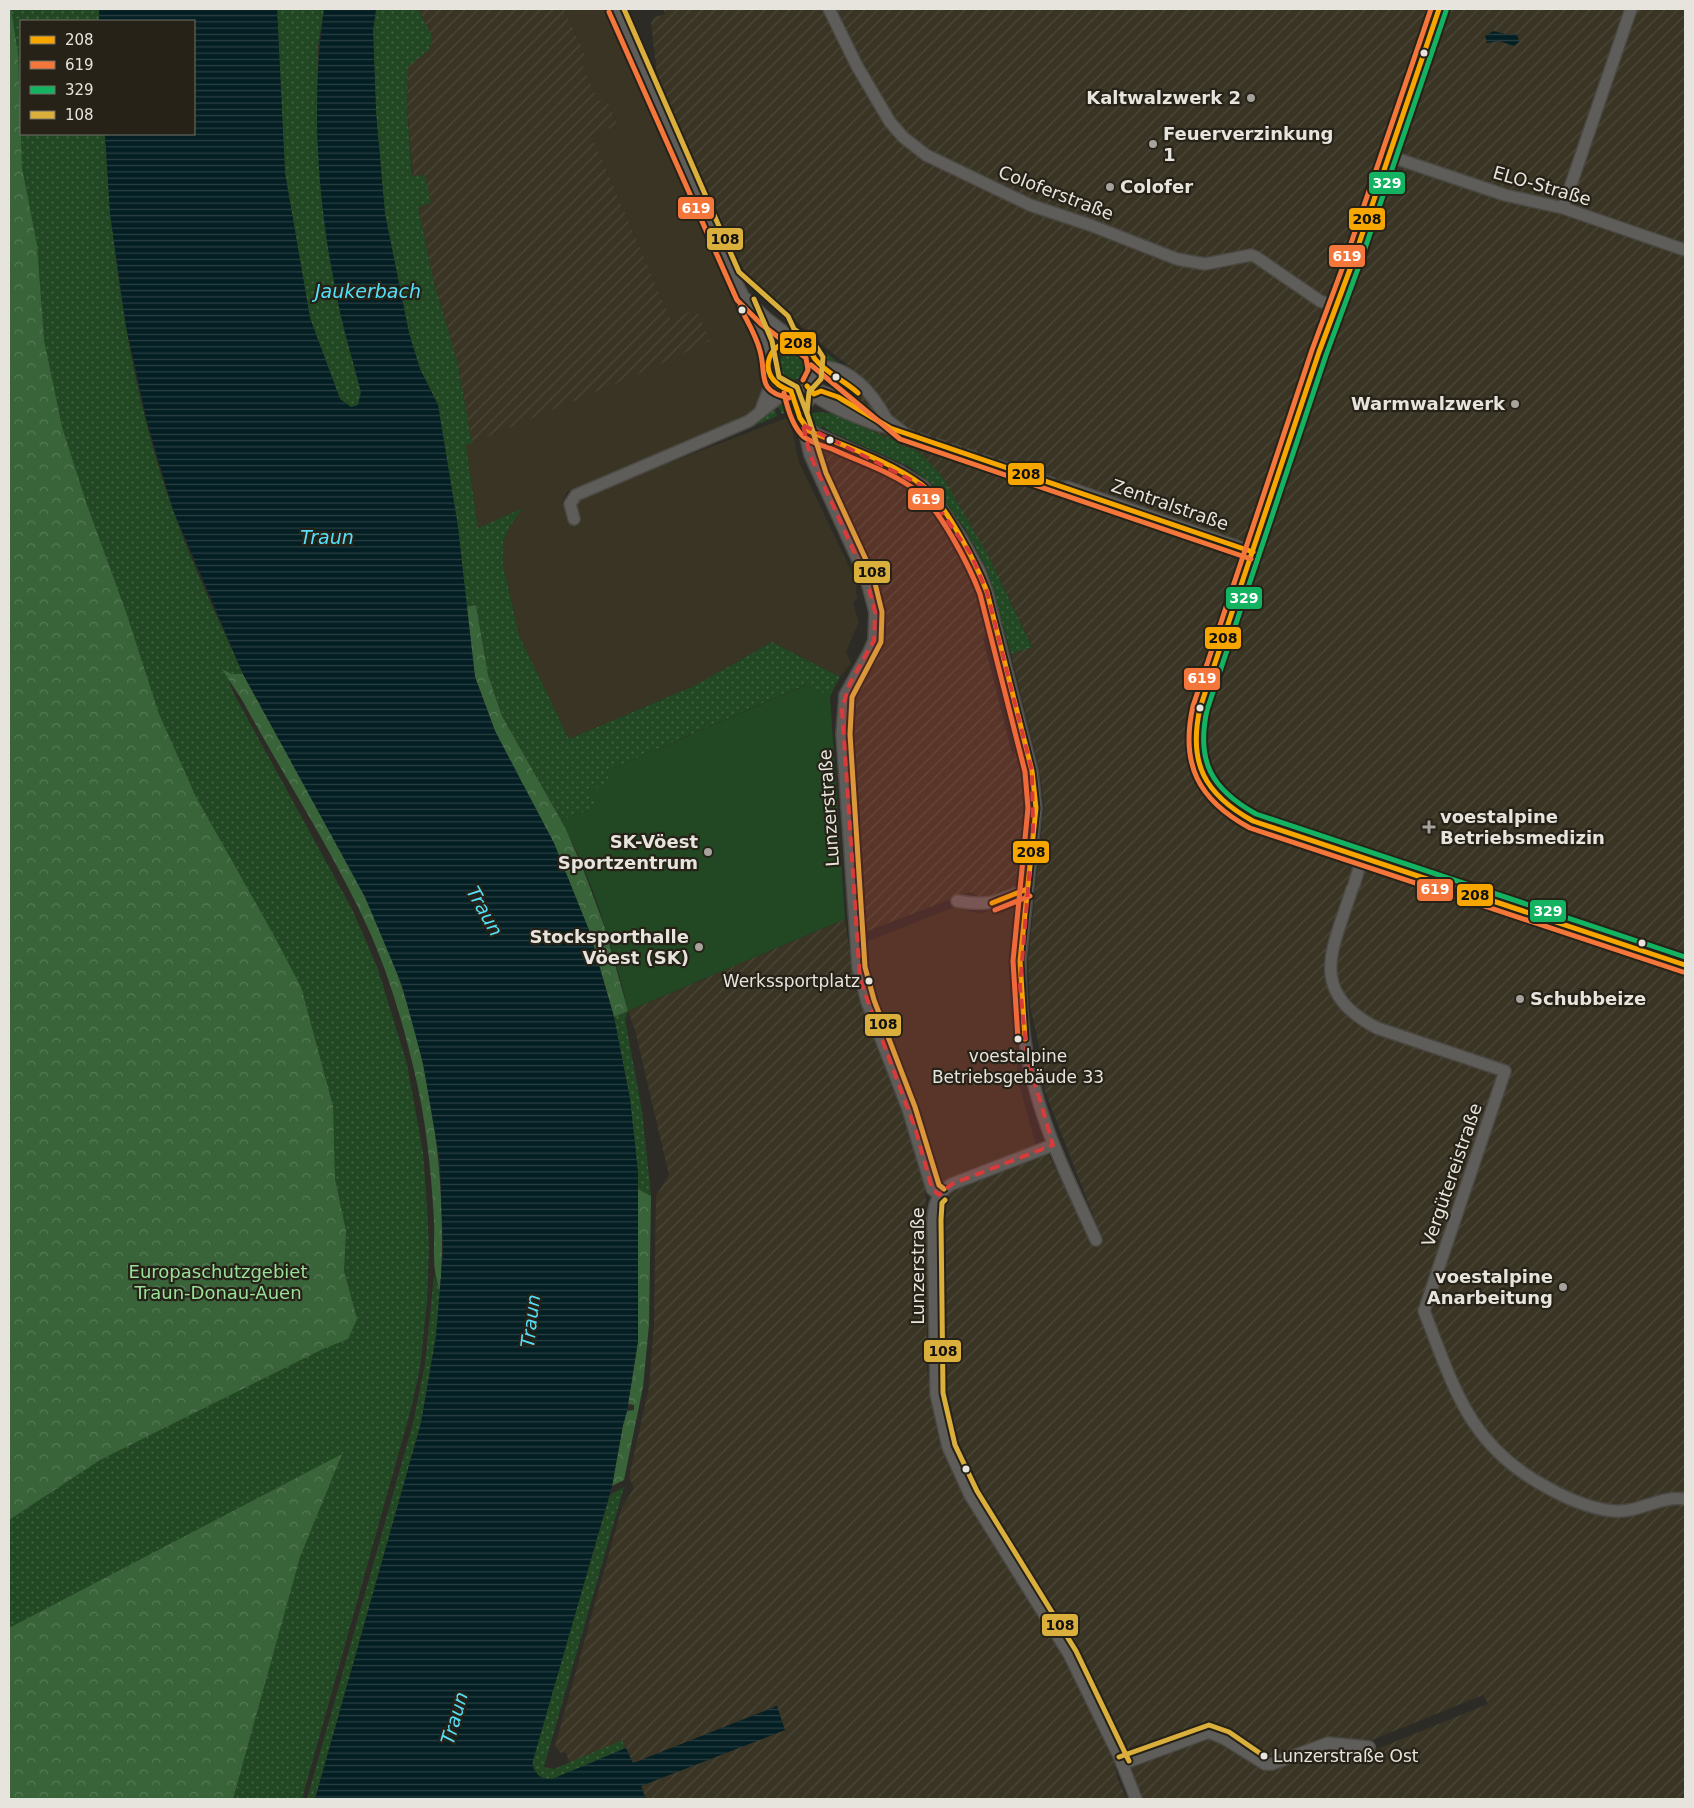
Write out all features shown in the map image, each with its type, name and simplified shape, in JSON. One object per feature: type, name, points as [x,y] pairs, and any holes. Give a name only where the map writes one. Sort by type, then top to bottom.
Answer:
[{"type":"street","points":[[616,9],[719,247],[763,337],[768,360],[768,371],[772,381],[760,412]]},
{"type":"street","name":"Coloferstraße","points":[[829,9],[857,66],[890,122],[908,142],[926,155],[1030,205],[1090,224],[1177,259],[1205,264],[1250,255],[1256,256],[1320,301],[1336,307]]},
{"type":"street","points":[[1432,31],[1440,9]]},
{"type":"street","points":[[1563,208],[1631,9]]},
{"type":"street","points":[[1428,42],[1198,714],[1194,742],[1198,764],[1218,798],[1240,815],[1362,858],[1685,965]]},
{"type":"street","name":"ELO-Straße","points":[[1389,156],[1505,196],[1563,208],[1685,250]]},
{"type":"street","points":[[744,297],[766,318],[809,349],[816,359],[849,385],[889,424]]},
{"type":"street","points":[[768,360],[777,347],[784,343],[799,343]]},
{"type":"street","name":"Lunzerstraße","points":[[816,359],[816,371],[796,392],[797,409],[810,455],[866,578],[876,612],[874,640],[866,658],[849,685],[842,708],[842,744],[860,980],[916,1131],[932,1188],[939,1194]]},
{"type":"street","points":[[827,367],[840,370],[867,390],[874,398],[889,424]]},
{"type":"street","points":[[772,381],[871,423],[889,424]]},
{"type":"street","points":[[797,409],[785,398],[796,392],[821,392],[840,398],[889,424]]},
{"type":"street","points":[[574,519],[570,504],[576,495],[749,421],[760,412],[796,392]]},
{"type":"street","points":[[803,425],[816,434],[899,471],[923,486],[952,524],[979,570],[987,592],[1032,771],[1036,808],[1020,961],[1023,1022],[1035,1090],[1053,1145],[1096,1240]]},
{"type":"street","name":"Zentralstraße","points":[[1067,487],[1253,552]]},
{"type":"street","name":"Vergütereistraße","points":[[1362,858],[1331,953],[1329,969],[1337,995],[1360,1019],[1377,1028],[1506,1070],[1424,1311],[1457,1396],[1482,1437],[1495,1452],[1523,1474],[1570,1499],[1599,1509],[1620,1511],[1665,1500],[1685,1499]]},
{"type":"street","points":[[958,901],[980,905],[992,903],[1027,889]]},
{"type":"street","name":"Lunzerstraße","points":[[1053,1145],[952,1184],[939,1194],[934,1207],[933,1220],[936,1394],[948,1447],[970,1495],[1072,1659],[1122,1764],[1136,1799]]},
{"type":"street","points":[[1122,1764],[1209,1732],[1225,1739],[1265,1764],[1272,1764],[1328,1743],[1369,1747]]},
{"type":"highlighted area","points":[[803,425],[923,486],[971,554],[987,592],[1032,771],[1033,829],[1020,986],[1027,1056],[1053,1145],[952,1184],[939,1195],[932,1189],[916,1131],[860,980],[842,709],[849,685],[874,640],[875,612],[866,578],[810,455]]},
{"type":"shaded area","points":[[418,9],[564,9],[587,59],[581,62],[598,101],[606,98],[618,125],[592,136],[671,320],[696,309],[710,341],[625,380],[472,443],[457,360],[434,283],[418,206],[430,202],[425,175],[413,177],[407,109],[408,66],[430,49],[432,36]]},
{"type":"shaded area","points":[[564,9],[606,9],[726,286],[757,342],[763,384],[757,408],[751,413],[567,492],[561,504],[789,417],[799,462],[857,583],[856,593],[858,597],[853,603],[859,622],[846,652],[851,663],[840,677],[772,642],[694,686],[569,739],[519,635],[503,564],[503,542],[510,526],[522,509],[478,528],[466,445],[625,380],[671,320],[592,136],[618,125],[606,98],[598,102],[581,62],[587,59]]},
{"type":"shaded area","points":[[663,9],[1685,9],[1685,1799],[1143,1799],[1131,1768],[1133,1765],[1208,1736],[1253,1763],[1322,1750],[1367,1753],[1488,1704],[1483,1695],[1367,1742],[1326,1737],[1273,1757],[1255,1752],[1225,1732],[1209,1725],[1135,1753],[1127,1751],[1122,1748],[1061,1628],[964,1473],[945,1416],[940,1367],[927,1370],[941,1366],[938,1219],[942,1198],[954,1188],[1047,1152],[1092,1242],[1102,1238],[1037,1071],[1041,1054],[1030,1006],[1028,961],[1044,805],[1039,768],[1011,654],[1032,646],[988,555],[942,476],[917,451],[899,445],[900,443],[829,413],[854,370],[814,338],[744,270],[734,254],[657,74],[651,23],[655,17],[665,14]]},
{"type":"shaded area","points":[[813,440],[900,479],[916,490],[942,517],[959,544],[972,567],[985,604],[979,611],[987,634],[983,639],[1012,753],[1021,751],[1030,799],[1021,867],[1014,887],[982,899],[970,892],[862,933],[849,743],[850,714],[853,693],[869,667],[880,642],[882,610],[872,577],[825,476]]},
{"type":"shaded area","points":[[1009,901],[1016,902],[1019,905],[1020,913],[1014,1002],[1018,1080],[1036,1146],[940,1185],[936,1180],[920,1124],[871,995],[864,972],[863,943],[954,907],[981,914]]},
{"type":"shaded area","points":[[845,919],[855,988],[917,1153],[925,1187],[927,1221],[927,1370],[938,1433],[949,1466],[964,1496],[1064,1656],[1113,1753],[1117,1777],[1127,1799],[646,1799],[641,1786],[785,1730],[776,1706],[632,1764],[622,1741],[570,1763],[565,1752],[561,1753],[555,1746],[622,1507],[634,1488],[629,1477],[649,1387],[654,1325],[656,1196],[669,1175],[635,1030],[628,1011]]},
{"type":"green space","name":"Europaschutzgebiet Traun-Donau-Auen","points":[[9,9],[99,9],[99,20],[20,20],[20,135],[105,135],[113,229],[125,324],[145,418],[158,465],[189,551],[243,674],[232,674],[226,671],[233,692],[352,909],[378,969],[407,1064],[423,1152],[429,1246],[427,1302],[420,1368],[411,1409],[302,1799],[9,1799]]},
{"type":"green space","points":[[9,9],[11,9],[18,54],[22,168],[37,245],[44,340],[62,427],[159,714],[196,797],[301,987],[333,1106],[335,1179],[346,1231],[344,1271],[357,1319],[348,1339],[323,1349],[100,1460],[9,1520]]},
{"type":"green space","points":[[277,9],[324,9],[318,46],[317,135],[339,308],[361,392],[358,405],[351,407],[340,399],[310,318],[285,173]]},
{"type":"green space","points":[[376,9],[418,9],[432,36],[430,49],[408,67],[407,109],[412,176],[425,175],[431,203],[418,207],[434,283],[457,360],[472,443],[466,445],[478,528],[523,508],[510,526],[503,542],[503,564],[519,635],[569,739],[694,686],[772,642],[840,677],[830,696],[805,685],[607,771],[610,783],[596,808],[561,820],[502,716],[488,675],[476,605],[466,607],[458,527],[438,405],[420,369],[409,333],[385,214],[376,113],[373,30]]},
{"type":"green space","points":[[786,321],[840,364],[839,366],[823,358],[812,345],[794,332]]},
{"type":"green space","points":[[792,352],[802,356],[806,366],[802,376],[792,380],[782,376],[778,366],[782,356]]},
{"type":"green space","points":[[823,368],[828,375],[823,384],[819,385],[816,383]]},
{"type":"green space","points":[[780,401],[788,404],[792,411],[782,414],[776,403]]},
{"type":"green space","points":[[774,406],[777,416],[749,428],[763,418]]},
{"type":"green space","points":[[817,412],[829,413],[900,443],[900,445],[918,451],[942,476],[988,555],[1032,647],[1011,654],[987,569],[965,529],[933,485],[910,467],[827,430],[823,426],[819,429],[810,423],[807,415]]},
{"type":"green space","points":[[476,605],[488,675],[502,716],[566,829],[605,928],[628,1011],[614,1017],[589,930],[495,731],[475,677],[466,607]]},
{"type":"green space","points":[[222,669],[232,674],[243,674],[364,895],[385,941],[402,988],[417,1038],[428,1088],[436,1139],[441,1190],[442,1241],[440,1291],[434,1265],[434,1220],[422,1107],[405,1033],[394,996],[375,943],[338,868],[242,700]]},
{"type":"green space","name":"SK-Vöest Sportzentrum","points":[[806,685],[830,696],[845,919],[628,1011],[616,962],[601,914],[583,866],[561,820],[596,808],[589,790],[610,783],[607,771]]},
{"type":"green space","points":[[628,1011],[625,1019],[642,1111],[651,1196],[638,1189],[630,1099],[614,1017]]},
{"type":"green space","points":[[638,1189],[651,1196],[649,1325],[643,1387],[624,1480],[612,1486],[627,1411],[634,1410],[634,1405],[628,1404],[638,1341]]},
{"type":"green space","points":[[434,1275],[440,1291],[436,1336],[421,1423],[315,1799],[307,1799],[413,1423],[425,1364]]},
{"type":"green space","points":[[342,1454],[300,1557],[233,1799],[9,1799],[9,1628]]},
{"type":"green space","points":[[624,1487],[544,1767],[554,1769],[622,1740],[625,1748],[557,1778],[543,1778],[534,1769],[533,1758],[610,1495]]},
{"type":"water","name":"Traun","points":[[99,9],[277,9],[285,173],[310,318],[340,399],[351,407],[358,405],[361,392],[339,307],[326,233],[318,159],[317,84],[324,9],[376,9],[373,30],[376,113],[385,214],[409,333],[420,369],[438,405],[458,527],[475,677],[495,731],[554,843],[589,930],[614,1017],[630,1099],[638,1171],[638,1341],[627,1411],[612,1486],[532,1764],[539,1776],[552,1779],[626,1748],[633,1763],[777,1706],[785,1730],[641,1786],[646,1799],[315,1799],[421,1423],[436,1336],[443,1251],[440,1163],[423,1063],[402,985],[365,897],[243,674],[173,510],[147,422],[126,326],[110,214],[105,135],[195,135],[195,20],[99,20]]},
{"type":"water","points":[[1493,31],[1510,35],[1517,34],[1519,42],[1514,46],[1499,41],[1487,43],[1485,36]]},
{"type":"tunnel","points":[[847,383],[852,387]]},
{"type":"tunnel","points":[[903,432],[1067,487]]},
{"type":"transit line","name":"108","points":[[624,9],[739,272],[788,316],[794,329],[814,343],[823,357],[821,379],[809,392],[807,413],[826,473],[873,575],[882,612],[881,642],[852,697],[850,734],[865,967],[874,1000],[915,1107],[939,1185],[944,1189]]},
{"type":"transit line","name":"619","points":[[1431,9],[1345,261],[1312,350],[1193,706],[1189,746],[1192,763],[1197,778],[1217,805],[1250,828],[1683,972]]},
{"type":"transit line","name":"208","points":[[1439,9],[1352,264],[1319,352],[1200,708],[1196,745],[1199,761],[1204,775],[1222,800],[1253,821],[1685,965]]},
{"type":"transit line","name":"329","points":[[1446,11],[1359,266],[1326,355],[1207,710],[1204,728],[1206,759],[1210,772],[1218,784],[1228,794],[1256,814],[1685,957]]},
{"type":"transit line","name":"619","points":[[609,12],[737,300],[761,324],[806,358],[808,370],[803,380]]},
{"type":"transit line","name":"108","points":[[754,299],[772,341],[779,377],[797,387],[810,422]]},
{"type":"transit line","name":"619","points":[[740,307],[758,345],[767,387],[779,395],[789,398]]},
{"type":"transit line","name":"208","points":[[791,391],[778,384],[771,376],[768,367],[774,350],[782,344],[791,342],[802,344],[810,350],[815,359],[825,369],[858,393]]},
{"type":"transit line","name":"619","points":[[811,365],[900,439],[1251,559]]},
{"type":"transit line","name":"208","points":[[807,386],[814,394],[821,391],[838,397],[890,428],[1253,552]]},
{"type":"transit line","name":"208","points":[[791,391],[800,418],[809,431],[896,469],[922,485],[931,494],[959,535],[976,566],[987,592],[1032,771],[1036,808],[1020,961],[1025,1039]]},
{"type":"transit line","name":"619","points":[[784,393],[793,422],[804,437],[814,443],[887,473],[907,484],[926,499],[953,539],[980,594],[1025,772],[1028,808],[1013,961],[1018,1039]]},
{"type":"transit line","name":"208","points":[[992,903],[1027,889]]},
{"type":"transit line","name":"619","points":[[995,910],[1030,896]]},
{"type":"transit line","name":"108","points":[[945,1200],[942,1203],[941,1220],[943,1393],[955,1445],[977,1491],[1076,1651],[1129,1761]]},
{"type":"transit line","name":"108","points":[[1119,1757],[1209,1725],[1229,1732],[1264,1756]]},
{"type":"place","name":"Kaltwalzwerk 2","points":[[1251,98]]},
{"type":"place","name":"Feuerverzinkung 1","points":[[1153,144]]},
{"type":"place","name":"Colofer","points":[[1110,187]]},
{"type":"place","name":"Warmwalzwerk","points":[[1515,404]]},
{"type":"place","name":"voestalpine Betriebsmedizin","points":[[1429,827]]},
{"type":"place","name":"SK-Vöest Sportzentrum","points":[[708,852]]},
{"type":"place","name":"Stocksporthalle Vöest (SK)","points":[[699,947]]},
{"type":"place","name":"Werkssportplatz","points":[[869,981]]},
{"type":"place","name":"Schubbeize","points":[[1520,999]]},
{"type":"place","name":"voestalpine Betriebsgebäude 33","points":[[1018,1039]]},
{"type":"place","name":"voestalpine Anarbeitung","points":[[1563,1287]]},
{"type":"place","name":"Lunzerstraße Ost","points":[[1264,1756]]},
{"type":"water label","name":"Jaukerbach","points":[[368,291]]}]
